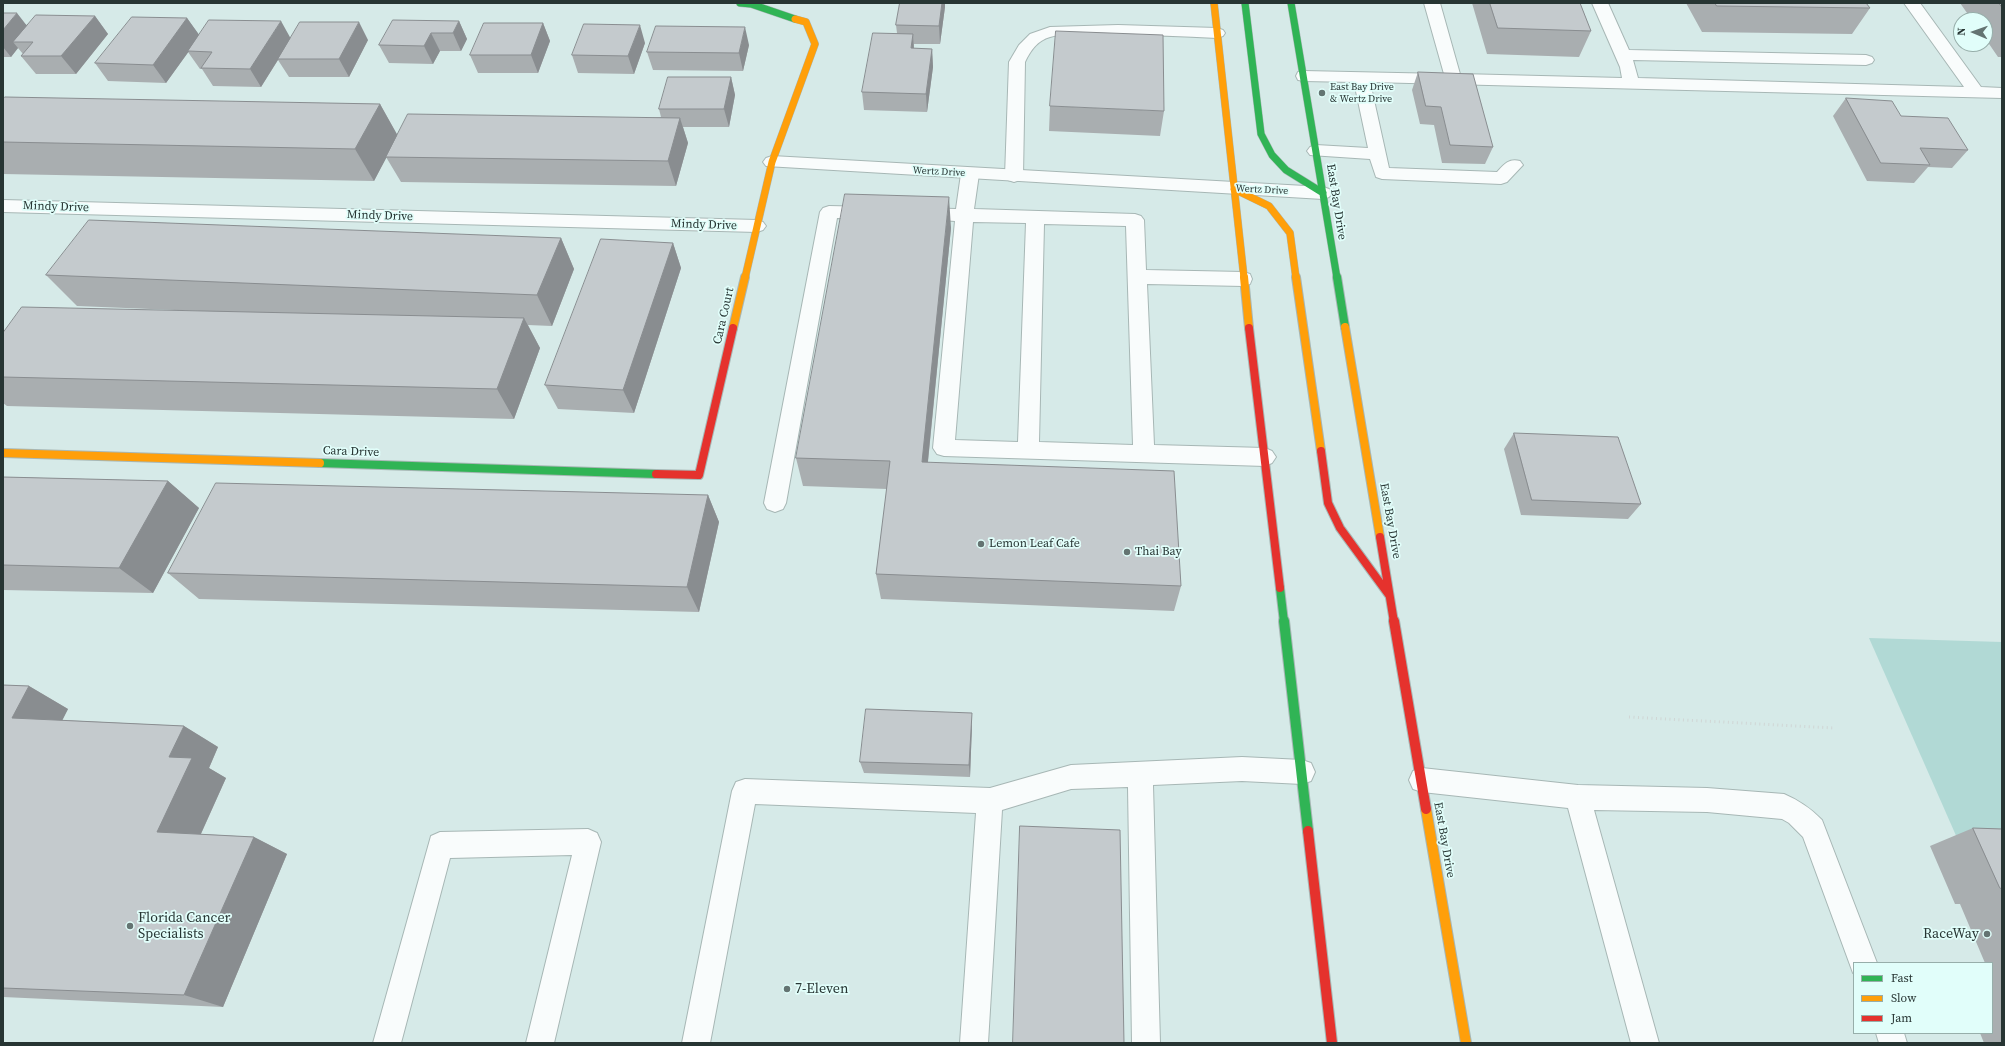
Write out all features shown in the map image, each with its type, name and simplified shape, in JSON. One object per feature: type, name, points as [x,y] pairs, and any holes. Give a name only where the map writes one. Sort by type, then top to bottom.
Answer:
[{"type":"main road","points":[[740,3],[751,4],[806,22],[814,44],[772,162]]},
{"type":"main road","points":[[1214,3],[1243,279],[1302,772],[1332,1043]]},
{"type":"main road","points":[[1245,3],[1261,134],[1266,149],[1276,164],[1288,173],[1323,193]]},
{"type":"main road","name":"East Bay Drive","points":[[1291,3],[1466,1043]]},
{"type":"main road","name":"Cara Court","points":[[699,475],[772,162]]},
{"type":"main road","points":[[1234,189],[1269,206],[1290,233],[1328,503],[1340,528],[1391,598]]},
{"type":"main road","name":"Cara Drive","points":[[3,453],[699,475]]},
{"type":"street","points":[[1432,3],[1453,79]]},
{"type":"street","points":[[1600,3],[1628,67],[1631,83]]},
{"type":"street","points":[[1912,3],[1976,92]]},
{"type":"street","points":[[1014,176],[1017,62],[1020,53],[1028,42],[1046,33],[1077,31],[1124,30],[1217,33]]},
{"type":"street","points":[[1623,55],[1866,60]]},
{"type":"street","points":[[1304,76],[2002,93]]},
{"type":"street","points":[[1361,77],[1382,173],[1501,178],[1514,165]]},
{"type":"street","points":[[1316,151],[1377,154]]},
{"type":"street","name":"Wertz Drive","points":[[772,162],[1323,193]]},
{"type":"street","points":[[970,174],[964,216],[944,448],[1265,457]]},
{"type":"street","name":"Mindy Drive","points":[[3,206],[757,226]]},
{"type":"street","points":[[775,503],[829,212],[1135,220],[1144,454]]},
{"type":"street","points":[[1028,450],[1035,218]]},
{"type":"street","points":[[1137,277],[1243,279]]},
{"type":"street","points":[[696,1043],[745,791],[990,801],[1071,777],[1242,770],[1302,772]]},
{"type":"street","points":[[1140,774],[1146,1043]]},
{"type":"street","points":[[1422,780],[1578,797],[1715,801],[1784,807],[1798,814],[1813,829],[1863,962]]},
{"type":"street","points":[[1578,797],[1645,1043]]},
{"type":"street","points":[[974,1043],[990,801]]},
{"type":"street","points":[[387,1043],[440,845],[588,842],[540,1043]]},
{"type":"path","points":[[1629,717],[1834,728]]},
{"type":"shaded area","points":[[1869,638],[2002,642],[2002,940]]},
{"type":"building","points":[[900,3],[942,3],[939,26],[896,25]]},
{"type":"building","points":[[1490,3],[1580,3],[1591,31],[1498,28]]},
{"type":"building","points":[[1715,3],[1866,3],[1870,8],[1717,6]]},
{"type":"building","points":[[3,13],[17,13],[3,30]]},
{"type":"building","points":[[36,15],[95,16],[61,56],[21,56],[33,42],[13,42]]},
{"type":"building","points":[[132,17],[187,18],[153,65],[95,63]]},
{"type":"building","points":[[209,20],[281,21],[250,69],[201,68],[212,52],[188,51]]},
{"type":"building","points":[[393,20],[459,21],[453,33],[431,33],[424,46],[379,45]]},
{"type":"building","points":[[300,22],[359,22],[339,59],[278,59]]},
{"type":"building","points":[[484,23],[543,23],[531,55],[470,55]]},
{"type":"building","points":[[584,24],[640,25],[628,56],[572,55]]},
{"type":"building","points":[[656,26],[745,27],[739,53],[647,52]]},
{"type":"building","points":[[1056,31],[1163,35],[1164,111],[1050,106]]},
{"type":"building","points":[[873,33],[913,34],[911,48],[932,49],[926,94],[862,92]]},
{"type":"building","points":[[1418,72],[1473,74],[1493,147],[1450,145],[1441,107],[1426,106]]},
{"type":"building","points":[[668,77],[731,77],[724,109],[659,109]]},
{"type":"building","points":[[5,97],[380,104],[355,149],[3,142],[3,99]]},
{"type":"building","points":[[1846,98],[1892,101],[1901,116],[1948,118],[1968,150],[1920,148],[1930,165],[1881,163]]},
{"type":"building","points":[[408,114],[680,118],[668,161],[386,157]]},
{"type":"building","points":[[845,194],[949,197],[922,462],[1174,471],[1181,586],[876,574],[890,461],[796,458]]},
{"type":"building","points":[[89,220],[561,238],[537,295],[46,275]]},
{"type":"building","points":[[601,239],[673,243],[623,390],[545,385]]},
{"type":"building","points":[[22,307],[524,318],[497,389],[3,377],[3,333]]},
{"type":"building","points":[[1514,433],[1618,437],[1641,504],[1532,500]]},
{"type":"building","points":[[3,477],[168,481],[119,568],[3,565]]},
{"type":"building","points":[[216,483],[708,495],[687,587],[168,573]]},
{"type":"building","name":"Florida Cancer Specialists","points":[[3,685],[29,686],[12,718],[184,726],[169,757],[192,758],[157,832],[254,837],[184,995],[3,988]]},
{"type":"building","points":[[866,709],[972,713],[969,765],[860,762]]},
{"type":"building","points":[[1020,826],[1120,830],[1124,1043],[1013,1043]]},
{"type":"building","points":[[1973,828],[2002,829],[2002,889],[2000,888]]},
{"type":"traffic: fast","points":[[740,3],[751,4],[795,19]]},
{"type":"traffic: fast","points":[[1245,3],[1261,134],[1266,145],[1278,163],[1302,182],[1323,193]]},
{"type":"traffic: fast","points":[[1291,3],[1345,327]]},
{"type":"traffic: fast","points":[[320,463],[656,474]]},
{"type":"traffic: fast","points":[[1280,588],[1308,831]]},
{"type":"traffic: slow","points":[[1214,3],[1249,328]]},
{"type":"traffic: slow","points":[[733,328],[772,162],[815,44],[806,22],[795,19]]},
{"type":"traffic: slow","points":[[1234,189],[1269,206],[1290,233],[1321,451]]},
{"type":"traffic: slow","points":[[1345,327],[1380,537]]},
{"type":"traffic: slow","points":[[3,453],[320,463]]},
{"type":"traffic: slow","points":[[1426,809],[1466,1043]]},
{"type":"traffic: jam","points":[[656,474],[699,475],[733,328]]},
{"type":"traffic: jam","points":[[1249,328],[1280,588]]},
{"type":"traffic: jam","points":[[1321,451],[1328,503],[1340,528],[1389,595]]},
{"type":"traffic: jam","points":[[1380,537],[1426,809]]},
{"type":"traffic: jam","points":[[1308,831],[1332,1043]]},
{"type":"place","name":"East Bay Drive & Wertz Drive","points":[[1322,93]]},
{"type":"place","name":"Lemon Leaf Cafe","points":[[981,544]]},
{"type":"place","name":"Thai Bay","points":[[1127,552]]},
{"type":"place","name":"Florida Cancer Specialists","points":[[130,926]]},
{"type":"place","name":"RaceWay","points":[[1987,934]]},
{"type":"place","name":"7-Eleven","points":[[787,989]]}]
